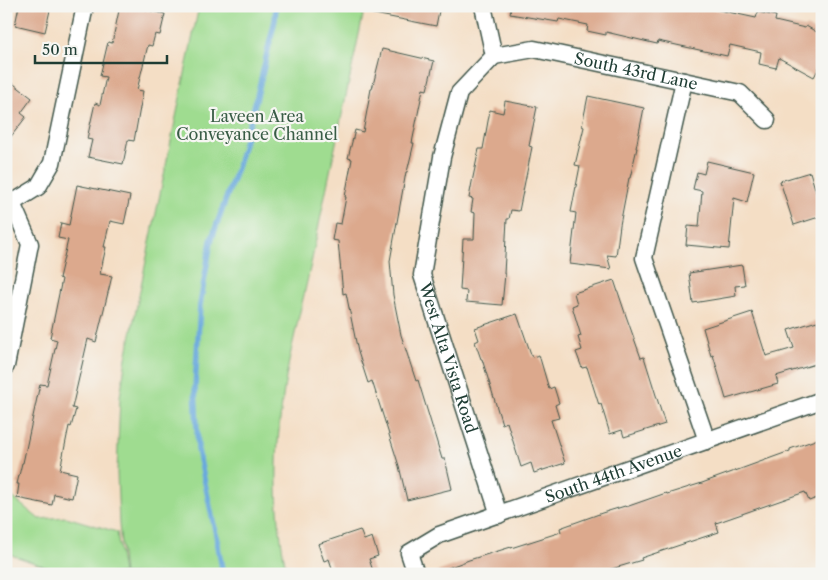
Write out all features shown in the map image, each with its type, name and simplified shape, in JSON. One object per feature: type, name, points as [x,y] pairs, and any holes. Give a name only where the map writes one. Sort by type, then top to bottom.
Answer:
[{"type":"street","points":[[6,366],[30,244],[9,200],[38,187],[52,163],[85,6]]},
{"type":"street","points":[[482,6],[494,56]]},
{"type":"street","name":"South 43rd Lane","points":[[494,56],[534,50],[740,93],[768,120]]},
{"type":"street","name":"West Alta Vista Road","points":[[494,56],[459,93],[442,157],[422,275],[498,514]]},
{"type":"street","points":[[684,81],[644,258],[707,441]]},
{"type":"street","name":"South 44th Avenue","points":[[416,574],[409,553],[439,535],[822,400]]},
{"type":"green space","name":"Laveen Area Conveyance Channel","points":[[199,6],[365,6],[312,259],[291,349],[279,425],[278,510],[287,574],[124,574],[119,524],[117,472],[120,397],[126,358]]},
{"type":"green space","points":[[6,492],[39,519],[66,517],[117,532],[123,574],[66,574],[6,553]]},
{"type":"building","points":[[19,6],[51,6],[45,32],[15,25]]},
{"type":"building","points":[[120,6],[130,6],[165,14],[160,35],[155,34],[152,46],[148,45],[137,90],[143,91],[134,141],[128,140],[123,164],[88,157],[92,140],[87,139],[95,103],[100,105],[106,77],[100,76],[108,42],[112,43]]},
{"type":"building","points":[[370,6],[440,6],[436,26],[369,13]]},
{"type":"building","points":[[511,6],[700,6],[756,18],[758,12],[776,16],[775,21],[805,28],[806,26],[822,35],[822,62],[814,77],[779,58],[776,68],[759,64],[761,52],[730,45],[727,56],[658,41],[657,44],[606,32],[606,35],[587,31],[588,25],[559,19],[558,22],[510,14]]},
{"type":"building","points":[[382,49],[434,61],[427,90],[423,89],[390,261],[393,295],[401,335],[416,381],[418,380],[442,459],[445,459],[452,489],[407,500],[399,466],[372,381],[368,383],[358,352],[346,293],[343,294],[338,241],[332,240],[335,223],[341,224],[352,159],[348,158],[355,130],[363,132],[371,89]]},
{"type":"building","points":[[6,78],[32,98],[21,113],[26,117],[6,143]]},
{"type":"building","points":[[588,96],[644,108],[620,225],[616,256],[607,255],[611,269],[570,264],[576,213],[571,212],[580,166],[575,165],[584,127],[582,126]]},
{"type":"building","points":[[505,101],[537,107],[529,146],[532,147],[519,211],[511,210],[509,219],[507,219],[502,305],[466,302],[467,291],[460,290],[463,239],[474,239],[475,213],[471,212],[473,199],[469,198],[472,182],[479,149],[483,149],[490,110],[503,113]]},
{"type":"building","points":[[707,161],[754,172],[747,202],[734,198],[729,249],[686,245],[688,226],[699,227],[702,191],[693,189],[697,172],[704,174]]},
{"type":"building","points":[[810,172],[822,216],[794,225],[780,181]]},
{"type":"building","points":[[77,185],[130,196],[124,224],[110,221],[100,274],[112,276],[96,342],[88,339],[72,408],[76,409],[71,427],[69,426],[60,470],[77,474],[72,498],[54,494],[52,505],[17,498],[19,484],[17,484],[40,384],[47,385],[57,340],[50,338],[62,279],[59,278],[68,240],[58,238],[61,223],[69,225]]},
{"type":"building","points":[[742,265],[745,285],[735,286],[736,296],[693,303],[689,273]]},
{"type":"building","points":[[614,280],[641,358],[644,357],[665,424],[624,437],[622,430],[610,434],[587,367],[582,368],[576,352],[582,350],[578,337],[581,336],[572,306],[577,304],[574,293]]},
{"type":"building","points":[[752,312],[766,356],[794,348],[788,330],[817,321],[822,336],[822,362],[776,376],[778,384],[726,399],[703,328]]},
{"type":"building","points":[[517,314],[532,357],[539,355],[549,389],[554,387],[559,403],[555,405],[559,418],[551,420],[565,463],[534,473],[531,463],[521,467],[507,422],[502,424],[475,342],[479,340],[475,328]]},
{"type":"building","points":[[818,439],[822,451],[822,496],[809,501],[805,492],[716,523],[719,532],[641,558],[642,560],[608,570],[609,574],[437,574],[437,572],[469,560],[561,532],[560,528],[602,513],[702,483]]},
{"type":"building","points":[[360,530],[364,540],[372,537],[378,556],[369,559],[374,574],[334,574],[329,559],[324,561],[318,544]]},
{"type":"waterway","points":[[223,574],[198,450],[195,387],[200,305],[211,241],[238,165],[257,96],[275,20],[276,6]]}]
